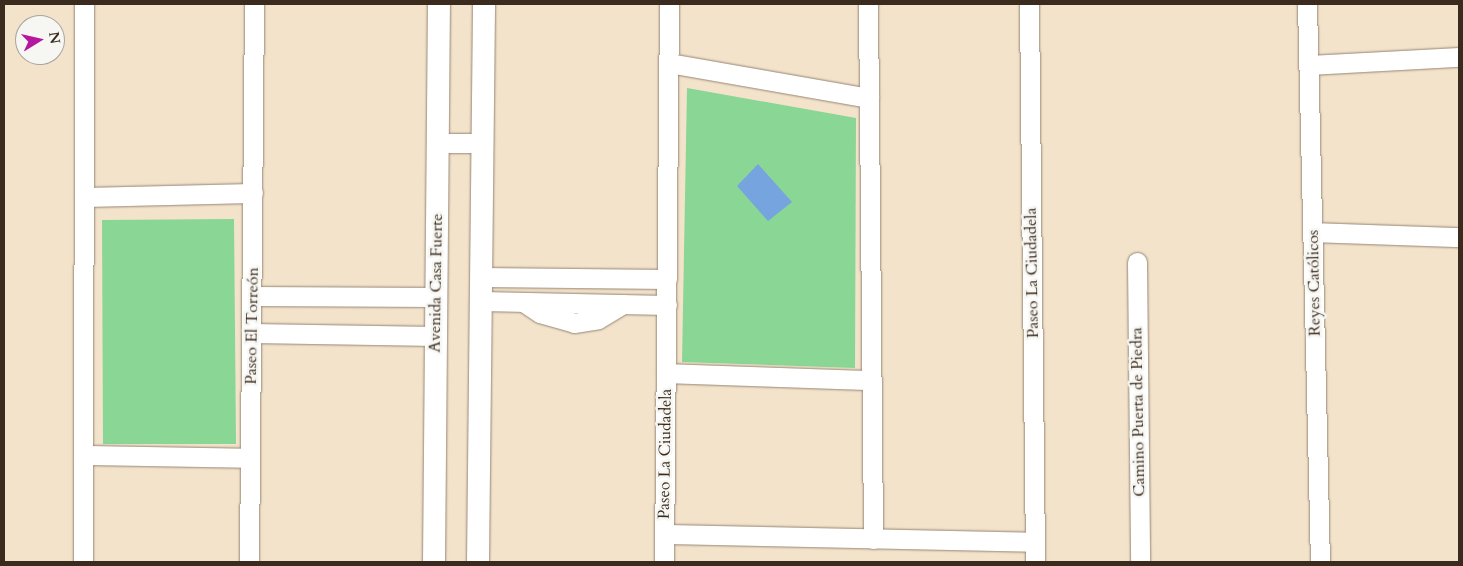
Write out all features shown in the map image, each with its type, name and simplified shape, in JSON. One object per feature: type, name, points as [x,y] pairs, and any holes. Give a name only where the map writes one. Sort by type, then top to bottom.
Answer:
[{"type":"street","points":[[83,562],[84,4]]},
{"type":"street","name":"Paseo El Torreón","points":[[250,562],[254,4]]},
{"type":"street","name":"Avenida Casa Fuerte","points":[[434,562],[439,4]]},
{"type":"street","points":[[478,562],[484,4]]},
{"type":"street","name":"Paseo La Ciudadela","points":[[664,562],[669,4]]},
{"type":"street","points":[[868,4],[873,539]]},
{"type":"street","name":"Paseo La Ciudadela","points":[[1029,4],[1035,562]]},
{"type":"street","name":"Reyes Católicos","points":[[1307,4],[1320,562]]},
{"type":"street","points":[[1309,64],[1459,57]]},
{"type":"street","points":[[669,63],[869,98]]},
{"type":"street","points":[[438,143],[482,144]]},
{"type":"street","points":[[84,197],[253,193]]},
{"type":"street","points":[[1313,232],[1459,237]]},
{"type":"street","name":"Camino Puerta de Piedra","points":[[1137,262],[1140,562]]},
{"type":"street","points":[[481,276],[667,279]]},
{"type":"street","points":[[252,296],[436,297]]},
{"type":"street","points":[[481,301],[667,305]]},
{"type":"street","points":[[251,333],[436,336]]},
{"type":"street","name":"Paseo La Ciudadela","points":[[666,373],[871,380]]},
{"type":"street","points":[[83,455],[250,458]]},
{"type":"street","name":"Paseo La Ciudadela","points":[[665,534],[1035,542]]},
{"type":"green space","points":[[687,88],[856,118],[855,368],[682,362]]},
{"type":"green space","points":[[234,219],[236,444],[103,444],[102,220]]},
{"type":"water","points":[[758,164],[792,202],[768,221],[737,186]]}]
